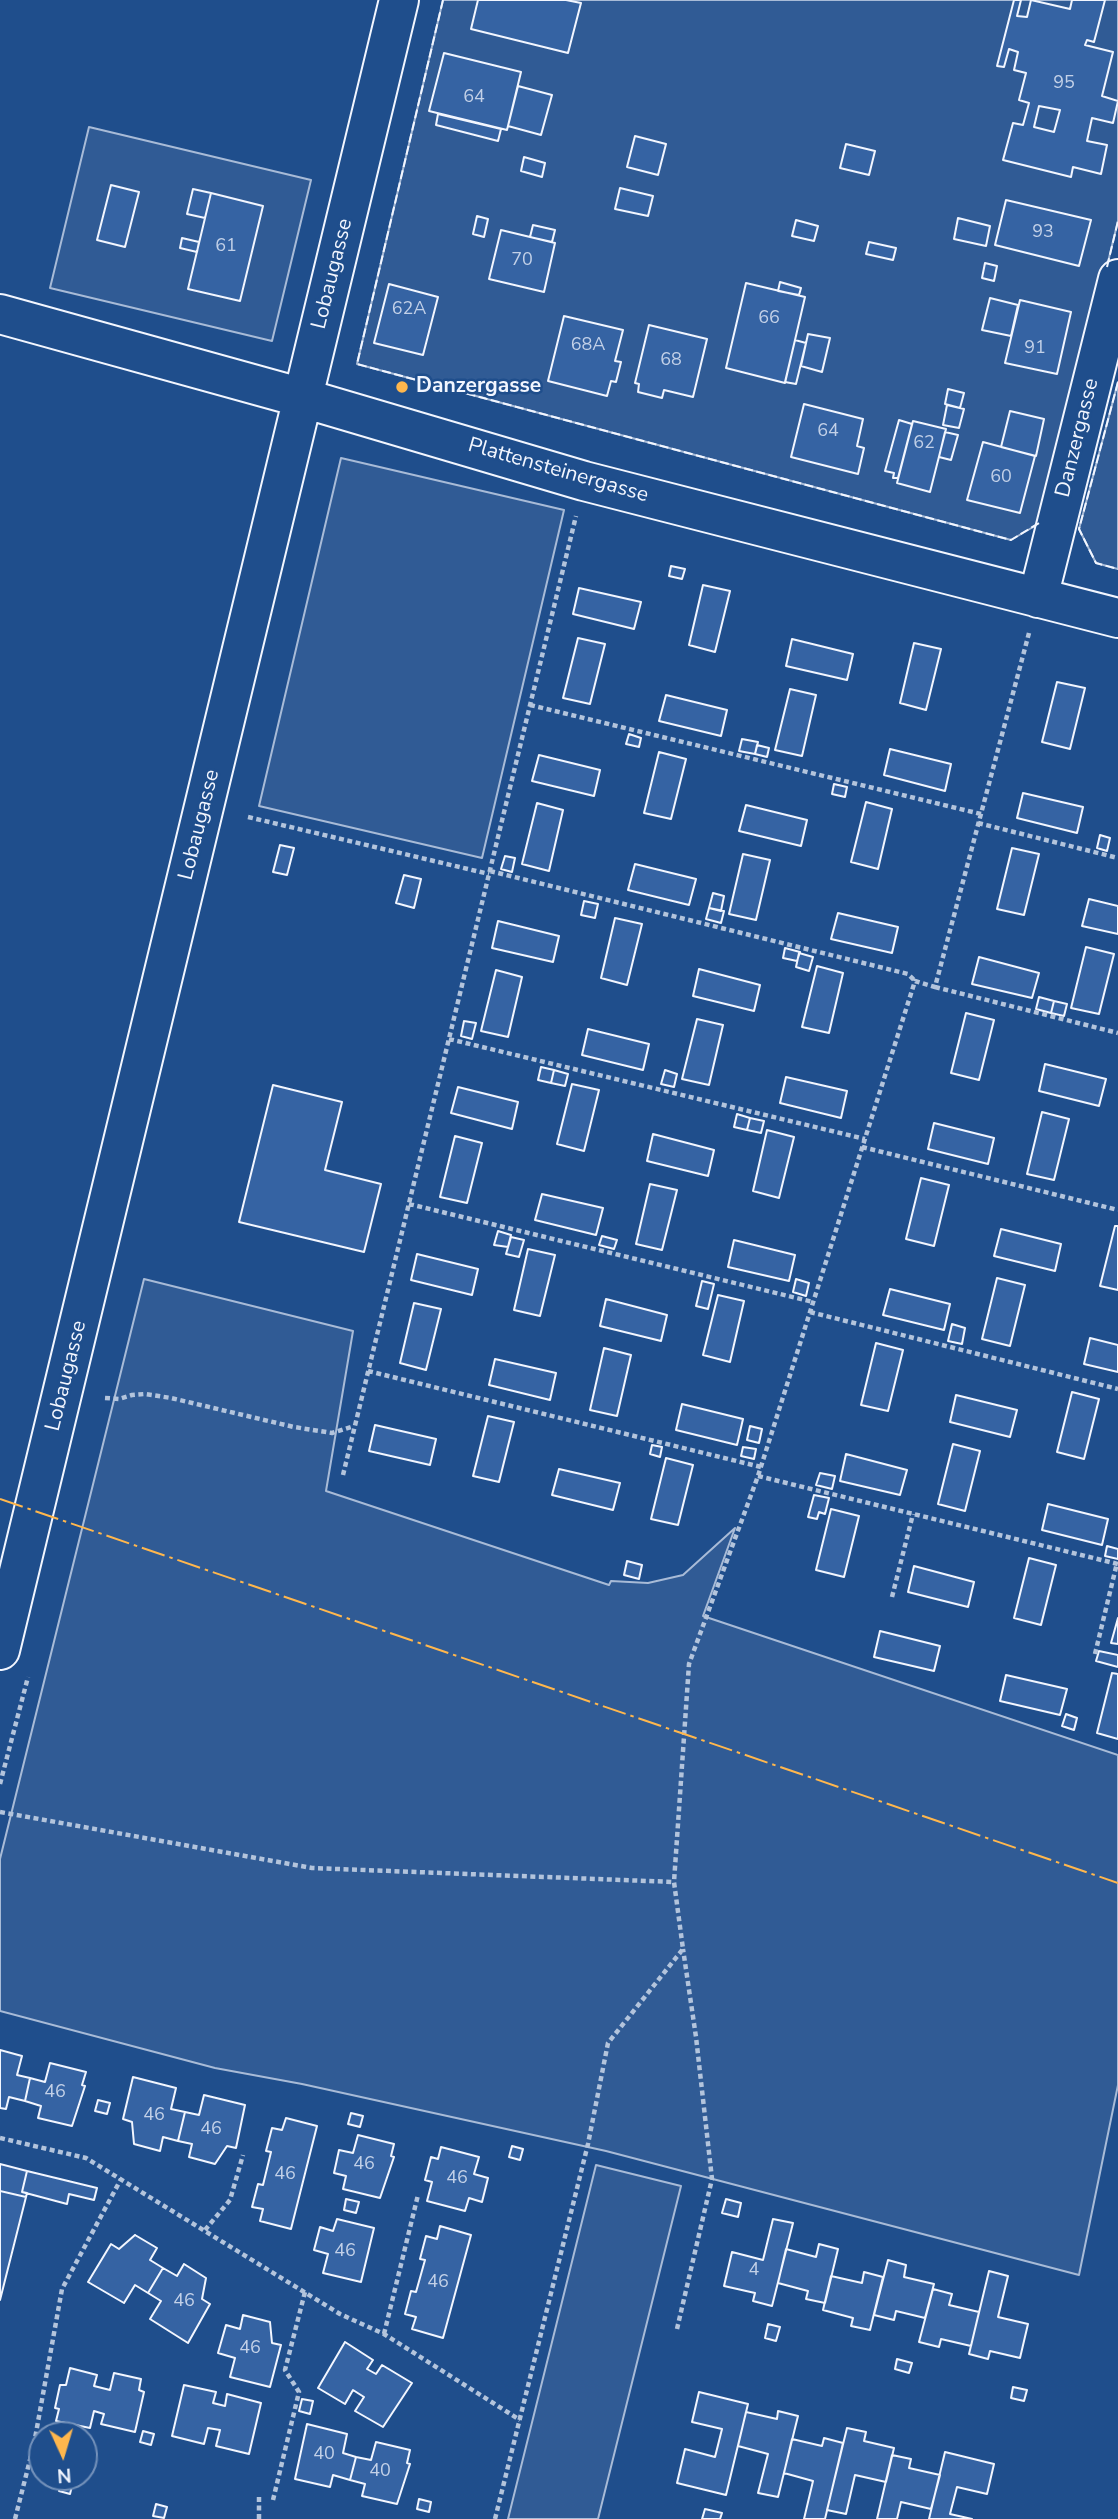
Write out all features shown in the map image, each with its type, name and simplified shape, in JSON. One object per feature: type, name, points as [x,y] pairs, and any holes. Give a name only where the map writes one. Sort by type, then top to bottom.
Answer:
[{"type":"street","name":"Lobaugasse","points":[[0,1650],[399,0]]},
{"type":"street","name":"Danzergasse","points":[[1038,598],[1118,278]]},
{"type":"street","name":"Plattensteinergasse","points":[[0,314],[303,398],[584,481],[1118,618]]},
{"type":"path","points":[[343,1475],[584,481]]},
{"type":"path","points":[[935,988],[1038,598]]},
{"type":"path","points":[[530,705],[981,814]]},
{"type":"path","points":[[247,817],[908,974],[915,981],[935,988],[1118,1033]]},
{"type":"path","points":[[978,823],[1118,859]]},
{"type":"path","points":[[677,2329],[712,2179],[696,2037],[674,1882],[689,1664],[761,1467],[915,981]]},
{"type":"path","points":[[449,1039],[865,1139]]},
{"type":"path","points":[[862,1147],[1118,1210]]},
{"type":"path","points":[[409,1204],[813,1302]]},
{"type":"path","points":[[810,1312],[1118,1389]]},
{"type":"path","points":[[368,1371],[761,1467]]},
{"type":"path","points":[[105,1398],[118,1399],[145,1394],[171,1398],[293,1427],[332,1433],[355,1426]]},
{"type":"path","points":[[758,1476],[1117,1564],[1095,1654]]},
{"type":"path","points":[[892,1597],[913,1514]]},
{"type":"path","points":[[0,1812],[312,1868],[674,1882]]},
{"type":"path","points":[[495,2519],[588,2144],[608,2043],[683,1949]]},
{"type":"path","points":[[0,2138],[86,2158],[340,2314],[384,2334],[520,2420]]},
{"type":"path","points":[[205,2230],[230,2200],[243,2155]]},
{"type":"path","points":[[15,2519],[34,2444],[62,2289],[121,2179]]},
{"type":"path","points":[[384,2334],[418,2195]]},
{"type":"path","points":[[273,2500],[299,2392],[285,2370],[305,2292]]},
{"type":"path","points":[[259,2497],[259,2519]]},
{"type":"shaded area","points":[[443,0],[1118,0],[1118,221],[1045,520],[1011,540],[357,364]]},
{"type":"shaded area","points":[[89,127],[311,180],[272,341],[50,288]]},
{"type":"shaded area","points":[[1118,382],[1118,569],[1096,563],[1079,529]]},
{"type":"shaded area","points":[[341,458],[564,510],[482,858],[259,806]]},
{"type":"shaded area","points":[[144,1279],[353,1331],[326,1491],[609,1585],[611,1581],[648,1583],[683,1575],[735,1528],[703,1616],[1118,1755],[1118,2085],[1079,2275],[606,2151],[302,2084],[215,2068],[0,2011],[0,1859]]},
{"type":"shaded area","points":[[596,2165],[681,2186],[598,2519],[508,2519]]},
{"type":"building","points":[[478,0],[566,0],[581,3],[568,53],[471,29]]},
{"type":"building","points":[[1014,0],[1021,0],[1017,16],[1027,17],[1031,0],[1070,9],[1072,0],[1105,0],[1094,42],[1087,40],[1085,45],[1113,52],[1102,96],[1118,101],[1113,123],[1092,118],[1087,141],[1107,145],[1101,174],[1073,167],[1071,177],[1003,160],[1013,123],[1023,125],[1029,103],[1019,100],[1026,73],[1014,70],[1018,52],[1009,49],[1004,67],[997,66]],"holes":[[[1039,106],[1060,110],[1054,132],[1034,127]]]},
{"type":"building","points":[[444,53],[521,72],[507,130],[429,111]]},
{"type":"building","points":[[518,86],[552,95],[541,135],[508,126]]},
{"type":"building","points":[[438,114],[501,129],[498,141],[436,125]]},
{"type":"building","points":[[635,136],[666,144],[658,175],[627,167]]},
{"type":"building","points":[[846,144],[875,151],[869,175],[840,168]]},
{"type":"building","points":[[524,157],[545,163],[542,177],[521,171]]},
{"type":"building","points":[[111,185],[139,192],[125,247],[97,240]]},
{"type":"building","points":[[620,188],[653,196],[648,216],[615,209]]},
{"type":"building","points":[[193,189],[211,193],[205,218],[187,214]]},
{"type":"building","points":[[211,193],[263,206],[240,301],[188,289]]},
{"type":"building","points":[[1006,200],[1091,220],[1079,266],[995,245]]},
{"type":"building","points":[[477,216],[488,219],[484,237],[473,234]]},
{"type":"building","points":[[958,218],[990,226],[986,246],[954,239]]},
{"type":"building","points":[[796,220],[818,226],[814,241],[792,236]]},
{"type":"building","points":[[533,225],[555,230],[552,242],[530,237]]},
{"type":"building","points":[[501,230],[555,243],[544,292],[489,279]]},
{"type":"building","points":[[182,238],[199,242],[197,252],[180,248]]},
{"type":"building","points":[[869,242],[896,248],[893,260],[866,254]]},
{"type":"building","points":[[985,263],[997,266],[994,281],[982,278]]},
{"type":"building","points":[[780,282],[801,288],[799,295],[778,291]]},
{"type":"building","points":[[746,283],[805,297],[785,383],[726,368]]},
{"type":"building","points":[[389,284],[438,297],[423,355],[374,343]]},
{"type":"building","points":[[990,298],[1018,305],[1011,336],[982,330]]},
{"type":"building","points":[[1020,300],[1071,312],[1057,374],[1005,363]]},
{"type":"building","points":[[564,316],[623,330],[615,361],[621,362],[616,382],[611,381],[607,396],[548,381]]},
{"type":"building","points":[[649,325],[707,339],[693,397],[664,390],[662,398],[638,392],[639,384],[635,383]]},
{"type":"building","points":[[808,334],[830,338],[822,372],[801,366]]},
{"type":"building","points":[[795,340],[806,343],[796,384],[785,382]]},
{"type":"building","points":[[948,389],[964,393],[960,408],[945,404]]},
{"type":"building","points":[[804,404],[863,419],[857,446],[864,448],[858,474],[791,457]]},
{"type":"building","points":[[947,405],[964,409],[959,428],[943,425]]},
{"type":"building","points":[[1010,411],[1044,419],[1036,456],[1001,447]]},
{"type":"building","points":[[899,420],[912,424],[898,478],[893,478],[894,473],[885,471]]},
{"type":"building","points":[[913,421],[946,429],[930,492],[897,483]]},
{"type":"building","points":[[945,432],[958,435],[951,460],[939,457]]},
{"type":"building","points":[[983,442],[1035,456],[1020,513],[967,500]]},
{"type":"building","points":[[671,566],[685,569],[682,579],[669,576]]},
{"type":"building","points":[[703,585],[730,591],[715,652],[689,645]]},
{"type":"building","points":[[579,588],[641,602],[634,629],[573,614]]},
{"type":"building","points":[[578,638],[605,644],[590,704],[563,698]]},
{"type":"building","points":[[792,639],[853,654],[847,680],[786,666]]},
{"type":"building","points":[[914,643],[941,649],[926,710],[900,703]]},
{"type":"building","points":[[1057,682],[1085,688],[1070,749],[1042,742]]},
{"type":"building","points":[[790,689],[816,695],[802,756],[775,750]]},
{"type":"building","points":[[666,695],[727,710],[721,736],[659,721]]},
{"type":"building","points":[[629,734],[641,738],[639,747],[626,744]]},
{"type":"building","points":[[742,739],[758,742],[755,754],[739,751]]},
{"type":"building","points":[[757,745],[769,748],[767,757],[755,754]]},
{"type":"building","points":[[890,749],[951,764],[945,791],[884,775]]},
{"type":"building","points":[[659,752],[686,759],[671,819],[644,813]]},
{"type":"building","points":[[539,755],[600,770],[594,796],[532,781]]},
{"type":"building","points":[[834,784],[847,787],[845,797],[832,794]]},
{"type":"building","points":[[1023,793],[1083,807],[1077,833],[1017,818]]},
{"type":"building","points":[[866,802],[892,809],[878,869],[851,862]]},
{"type":"building","points":[[537,803],[563,810],[549,871],[522,864]]},
{"type":"building","points":[[746,805],[807,820],[801,846],[739,831]]},
{"type":"building","points":[[1100,835],[1110,838],[1107,851],[1097,848]]},
{"type":"building","points":[[280,845],[294,848],[287,875],[273,872]]},
{"type":"building","points":[[1012,848],[1039,854],[1024,915],[997,909]]},
{"type":"building","points":[[743,854],[770,860],[756,920],[729,914]]},
{"type":"building","points":[[505,856],[515,858],[512,872],[501,869]]},
{"type":"building","points":[[635,864],[696,879],[689,905],[628,890]]},
{"type":"building","points":[[404,875],[421,879],[414,908],[396,903]]},
{"type":"building","points":[[713,893],[724,896],[721,911],[709,908]]},
{"type":"building","points":[[1089,899],[1118,906],[1118,934],[1082,926]]},
{"type":"building","points":[[584,901],[598,904],[595,918],[581,915]]},
{"type":"building","points":[[709,908],[724,911],[721,923],[706,919]]},
{"type":"building","points":[[838,913],[898,927],[892,953],[831,939]]},
{"type":"building","points":[[615,918],[642,924],[627,985],[601,978]]},
{"type":"building","points":[[498,921],[559,936],[553,962],[492,948]]},
{"type":"building","points":[[1086,947],[1114,954],[1099,1014],[1071,1008]]},
{"type":"building","points":[[785,948],[800,952],[797,961],[783,958]]},
{"type":"building","points":[[799,953],[813,957],[809,971],[796,967]]},
{"type":"building","points":[[979,957],[1039,973],[1032,998],[972,984]]},
{"type":"building","points":[[817,966],[843,973],[829,1033],[802,1027]]},
{"type":"building","points":[[699,969],[760,985],[754,1011],[693,996]]},
{"type":"building","points":[[496,970],[522,977],[508,1037],[481,1031]]},
{"type":"building","points":[[1039,997],[1054,1001],[1051,1013],[1036,1009]]},
{"type":"building","points":[[1054,1001],[1067,1004],[1064,1016],[1051,1013]]},
{"type":"building","points":[[966,1013],[994,1020],[979,1080],[951,1073]]},
{"type":"building","points":[[697,1019],[723,1025],[709,1085],[682,1079]]},
{"type":"building","points":[[464,1021],[476,1023],[472,1039],[461,1036]]},
{"type":"building","points":[[588,1029],[649,1044],[643,1070],[582,1055]]},
{"type":"building","points":[[1045,1064],[1106,1079],[1099,1106],[1039,1091]]},
{"type":"building","points":[[541,1067],[554,1070],[551,1083],[538,1080]]},
{"type":"building","points":[[554,1070],[568,1074],[565,1086],[551,1083]]},
{"type":"building","points":[[665,1070],[677,1074],[674,1087],[661,1084]]},
{"type":"building","points":[[786,1077],[847,1091],[841,1118],[780,1103]]},
{"type":"building","points":[[572,1084],[599,1090],[584,1151],[557,1144]]},
{"type":"building","points":[[273,1085],[342,1102],[325,1170],[381,1184],[364,1252],[239,1222]]},
{"type":"building","points":[[458,1087],[518,1102],[512,1129],[451,1113]]},
{"type":"building","points":[[1042,1112],[1069,1119],[1054,1180],[1027,1174]]},
{"type":"building","points":[[737,1114],[750,1118],[747,1130],[734,1127]]},
{"type":"building","points":[[750,1118],[764,1121],[761,1133],[747,1130]]},
{"type":"building","points":[[934,1123],[994,1138],[988,1164],[928,1149]]},
{"type":"building","points":[[767,1130],[794,1137],[779,1198],[753,1191]]},
{"type":"building","points":[[653,1134],[714,1150],[708,1176],[647,1161]]},
{"type":"building","points":[[455,1136],[482,1143],[467,1203],[440,1197]]},
{"type":"building","points":[[921,1178],[949,1185],[934,1246],[906,1239]]},
{"type":"building","points":[[650,1184],[677,1190],[662,1250],[636,1244]]},
{"type":"building","points":[[542,1194],[603,1208],[596,1235],[535,1220]]},
{"type":"building","points":[[1115,1226],[1118,1226],[1118,1290],[1100,1286]]},
{"type":"building","points":[[1001,1229],[1061,1244],[1055,1271],[994,1256]]},
{"type":"building","points":[[498,1231],[511,1235],[508,1247],[494,1245]]},
{"type":"building","points":[[602,1236],[617,1240],[614,1249],[599,1245]]},
{"type":"building","points":[[511,1237],[524,1240],[519,1257],[506,1254]]},
{"type":"building","points":[[734,1240],[795,1255],[789,1281],[728,1267]]},
{"type":"building","points":[[528,1249],[555,1255],[540,1316],[514,1310]]},
{"type":"building","points":[[417,1254],[478,1269],[472,1295],[411,1280]]},
{"type":"building","points":[[997,1278],[1025,1285],[1010,1346],[982,1339]]},
{"type":"building","points":[[796,1279],[809,1283],[806,1296],[793,1292]]},
{"type":"building","points":[[702,1281],[714,1284],[708,1309],[696,1306]]},
{"type":"building","points":[[890,1289],[950,1304],[944,1330],[883,1315]]},
{"type":"building","points":[[718,1295],[744,1301],[730,1362],[703,1355]]},
{"type":"building","points":[[606,1299],[667,1315],[661,1341],[600,1326]]},
{"type":"building","points":[[414,1303],[441,1309],[426,1370],[400,1363]]},
{"type":"building","points":[[952,1324],[965,1328],[962,1344],[948,1341]]},
{"type":"building","points":[[1090,1338],[1118,1345],[1118,1372],[1084,1364]]},
{"type":"building","points":[[876,1343],[903,1350],[888,1411],[861,1405]]},
{"type":"building","points":[[604,1348],[631,1355],[617,1416],[590,1410]]},
{"type":"building","points":[[495,1359],[556,1373],[550,1400],[489,1385]]},
{"type":"building","points":[[1072,1392],[1099,1399],[1084,1459],[1057,1452]]},
{"type":"building","points":[[956,1395],[1017,1410],[1010,1437],[950,1422]]},
{"type":"building","points":[[682,1404],[743,1419],[737,1445],[676,1430]]},
{"type":"building","points":[[488,1416],[514,1422],[499,1482],[473,1476]]},
{"type":"building","points":[[375,1425],[436,1439],[430,1465],[369,1451]]},
{"type":"building","points":[[750,1426],[762,1429],[759,1443],[747,1440]]},
{"type":"building","points":[[953,1444],[980,1451],[965,1511],[938,1504]]},
{"type":"building","points":[[652,1445],[662,1447],[660,1457],[650,1454]]},
{"type":"building","points":[[743,1447],[756,1449],[754,1459],[741,1456]]},
{"type":"building","points":[[846,1454],[907,1470],[900,1495],[840,1481]]},
{"type":"building","points":[[666,1458],[693,1465],[678,1525],[651,1519]]},
{"type":"building","points":[[559,1469],[620,1483],[613,1510],[552,1495]]},
{"type":"building","points":[[820,1473],[835,1476],[832,1489],[816,1485]]},
{"type":"building","points":[[814,1495],[829,1498],[825,1514],[819,1512],[817,1519],[808,1517]]},
{"type":"building","points":[[1048,1504],[1108,1519],[1102,1545],[1042,1530]]},
{"type":"building","points":[[831,1509],[859,1516],[844,1577],[816,1570]]},
{"type":"building","points":[[1107,1546],[1118,1549],[1118,1559],[1105,1556]]},
{"type":"building","points":[[1029,1558],[1056,1565],[1041,1625],[1014,1618]]},
{"type":"building","points":[[627,1561],[642,1565],[639,1579],[624,1575]]},
{"type":"building","points":[[914,1566],[974,1582],[968,1607],[908,1592]]},
{"type":"building","points":[[1118,1618],[1118,1644],[1111,1643]]},
{"type":"building","points":[[880,1631],[940,1646],[934,1671],[874,1657]]},
{"type":"building","points":[[1099,1651],[1118,1655],[1118,1667],[1096,1661]]},
{"type":"building","points":[[1112,1673],[1118,1674],[1118,1739],[1097,1733]]},
{"type":"building","points":[[1006,1675],[1067,1689],[1060,1715],[1000,1701]]},
{"type":"building","points":[[1066,1714],[1077,1718],[1074,1730],[1062,1726]]},
{"type":"building","points":[[0,2050],[22,2056],[17,2075],[30,2078],[25,2101],[9,2097],[6,2109],[0,2108]]},
{"type":"building","points":[[50,2063],[86,2072],[82,2085],[85,2086],[72,2126],[38,2118],[41,2106],[25,2101],[30,2078],[45,2082]]},
{"type":"building","points":[[133,2077],[176,2088],[171,2109],[185,2112],[178,2141],[163,2137],[160,2151],[134,2144],[132,2122],[123,2119]]},
{"type":"building","points":[[204,2095],[245,2105],[236,2148],[227,2146],[215,2164],[189,2157],[192,2144],[178,2141],[185,2112],[199,2115]]},
{"type":"building","points":[[98,2100],[110,2103],[107,2114],[95,2111]]},
{"type":"building","points":[[351,2113],[363,2116],[360,2127],[348,2124]]},
{"type":"building","points":[[286,2118],[317,2126],[291,2229],[260,2221],[263,2209],[252,2207],[258,2184],[263,2185],[271,2152],[266,2151],[272,2128],[282,2130]]},
{"type":"building","points":[[358,2135],[394,2144],[391,2156],[394,2157],[380,2198],[343,2189],[346,2176],[334,2173],[339,2150],[353,2153]]},
{"type":"building","points":[[512,2146],[523,2149],[520,2160],[509,2157]]},
{"type":"building","points":[[441,2147],[479,2157],[474,2174],[488,2178],[482,2202],[469,2198],[465,2211],[427,2201],[432,2182],[425,2180],[431,2157],[438,2159]]},
{"type":"building","points":[[0,2164],[27,2171],[22,2192],[27,2193],[26,2197],[0,2191]]},
{"type":"building","points":[[27,2171],[97,2188],[94,2200],[69,2194],[67,2204],[22,2192]]},
{"type":"building","points":[[0,2191],[26,2197],[0,2300]]},
{"type":"building","points":[[346,2199],[359,2202],[356,2213],[344,2210]]},
{"type":"building","points":[[726,2199],[741,2203],[738,2217],[722,2213]]},
{"type":"building","points":[[337,2219],[374,2228],[361,2282],[323,2273],[328,2254],[314,2250],[320,2227],[333,2231]]},
{"type":"building","points":[[773,2219],[793,2223],[772,2306],[753,2301],[755,2293],[724,2286],[732,2252],[763,2260]]},
{"type":"building","points":[[440,2226],[471,2235],[443,2338],[412,2329],[416,2317],[405,2314],[411,2291],[416,2292],[425,2260],[420,2259],[426,2236],[437,2239]]},
{"type":"building","points":[[135,2235],[157,2248],[150,2260],[163,2268],[148,2293],[135,2285],[124,2303],[88,2282],[111,2244],[119,2249]]},
{"type":"building","points":[[819,2244],[838,2249],[825,2303],[806,2299],[808,2291],[778,2283],[786,2249],[816,2257]]},
{"type":"building","points":[[888,2260],[906,2265],[904,2277],[934,2284],[925,2318],[896,2311],[894,2320],[874,2315]]},
{"type":"building","points":[[184,2264],[206,2278],[202,2299],[210,2304],[188,2343],[150,2319],[161,2301],[148,2293],[163,2268],[177,2276]]},
{"type":"building","points":[[989,2271],[1008,2276],[998,2317],[1028,2324],[1020,2358],[990,2351],[988,2359],[969,2354]]},
{"type":"building","points":[[864,2272],[883,2277],[870,2330],[851,2326],[853,2318],[823,2310],[831,2276],[862,2283]]},
{"type":"building","points":[[933,2289],[952,2294],[949,2305],[979,2312],[971,2346],[941,2339],[939,2347],[919,2342]]},
{"type":"building","points":[[243,2315],[270,2322],[272,2343],[281,2345],[270,2387],[230,2377],[235,2358],[218,2353],[226,2325],[240,2329]]},
{"type":"building","points":[[768,2324],[780,2327],[776,2341],[765,2338]]},
{"type":"building","points":[[345,2342],[373,2360],[367,2369],[376,2374],[382,2365],[412,2383],[383,2427],[355,2411],[364,2397],[353,2390],[345,2404],[318,2388]]},
{"type":"building","points":[[897,2359],[912,2363],[909,2373],[895,2369]]},
{"type":"building","points":[[70,2368],[97,2375],[94,2386],[110,2390],[114,2373],[141,2379],[139,2390],[144,2392],[135,2432],[101,2424],[104,2414],[94,2411],[92,2421],[56,2421],[59,2409],[55,2408],[60,2385],[66,2385]]},
{"type":"building","points":[[184,2385],[216,2392],[213,2403],[225,2406],[227,2394],[261,2403],[249,2454],[216,2446],[220,2430],[208,2428],[204,2444],[172,2436]]},
{"type":"building","points":[[1013,2387],[1027,2390],[1024,2401],[1011,2398]]},
{"type":"building","points":[[699,2392],[748,2404],[726,2495],[677,2483],[685,2449],[715,2457],[722,2429],[692,2422]]},
{"type":"building","points":[[302,2399],[313,2401],[310,2414],[299,2411]]},
{"type":"building","points":[[778,2411],[798,2416],[778,2497],[758,2493],[768,2454],[738,2446],[746,2412],[777,2419]]},
{"type":"building","points":[[307,2424],[347,2434],[343,2453],[356,2457],[350,2480],[333,2475],[330,2487],[295,2479]]},
{"type":"building","points":[[847,2428],[866,2432],[864,2441],[894,2448],[886,2482],[855,2475],[846,2514],[827,2510]]},
{"type":"building","points":[[143,2431],[154,2434],[151,2445],[140,2442]]},
{"type":"building","points":[[824,2438],[843,2443],[825,2519],[804,2519],[813,2481],[784,2473],[792,2439],[822,2446]]},
{"type":"building","points":[[376,2442],[410,2450],[407,2463],[410,2464],[397,2504],[362,2496],[365,2484],[350,2480],[356,2457],[371,2460]]},
{"type":"building","points":[[945,2452],[994,2464],[987,2494],[957,2487],[950,2514],[972,2519],[929,2519]]},
{"type":"building","points":[[892,2455],[911,2459],[909,2468],[940,2475],[931,2509],[901,2502],[897,2519],[877,2519]]},
{"type":"building","points":[[419,2499],[431,2502],[429,2512],[417,2509]]},
{"type":"building","points":[[156,2504],[167,2507],[164,2518],[153,2516]]},
{"type":"building","points":[[705,2509],[722,2513],[720,2519],[702,2519]]},
{"type":"fence","points":[[443,0],[357,364],[1011,540],[1039,523]]},
{"type":"fence","points":[[1107,267],[1118,221]]},
{"type":"fence","points":[[1118,382],[1079,529],[1096,563],[1118,569]]},
{"type":"power","points":[[0,1499],[1118,1883]]},
{"type":"place","name":"Danzergasse","points":[[402,387]]}]
